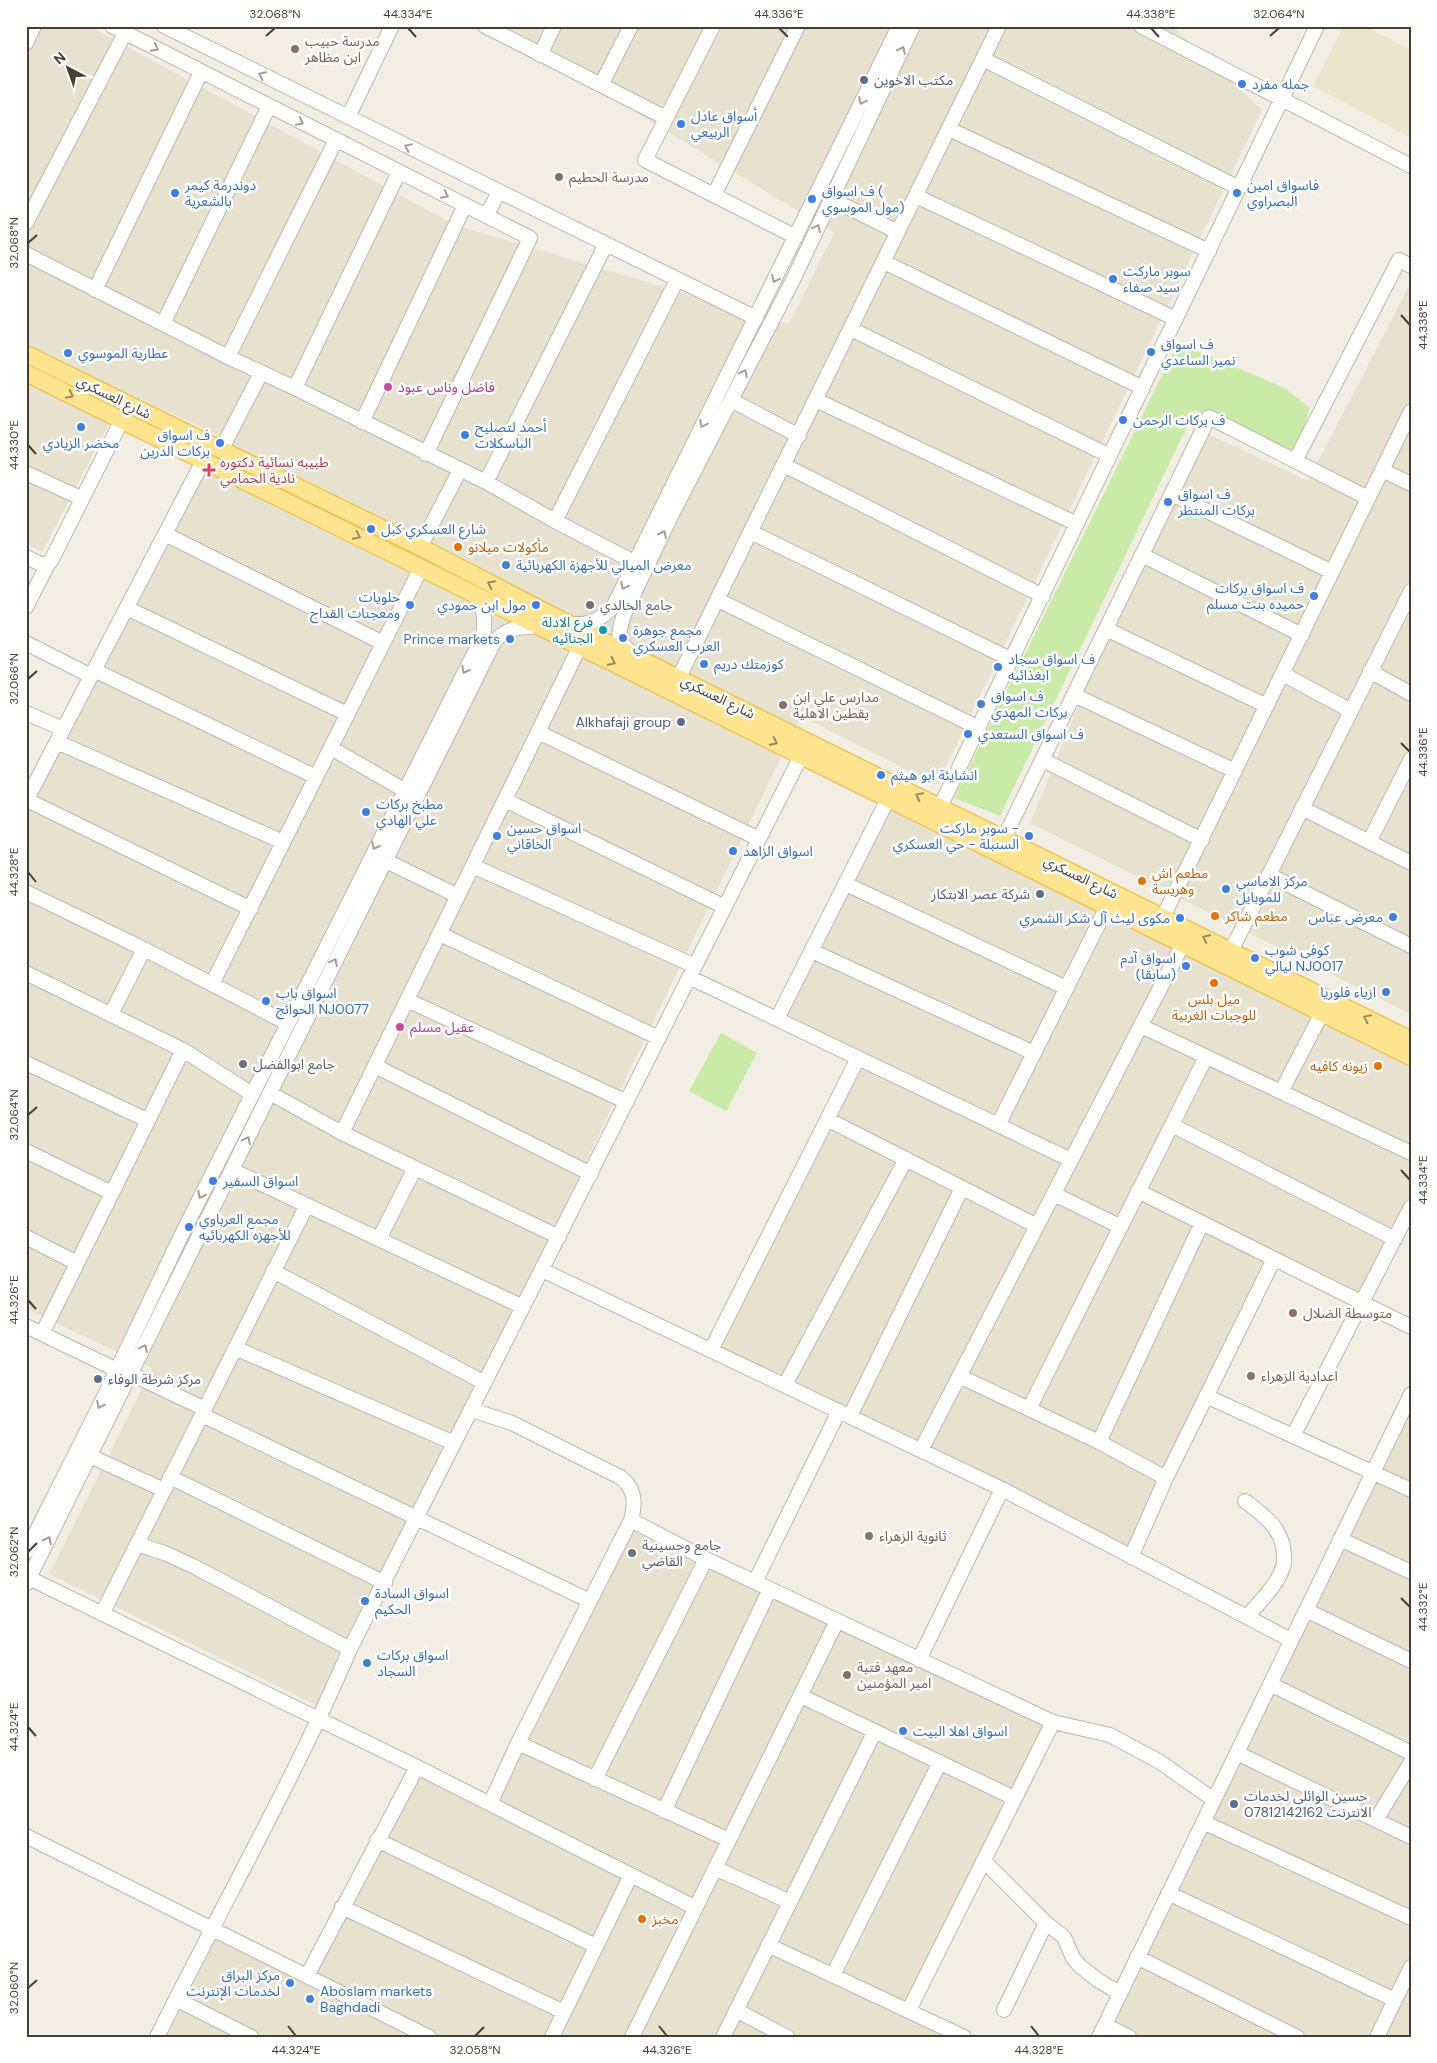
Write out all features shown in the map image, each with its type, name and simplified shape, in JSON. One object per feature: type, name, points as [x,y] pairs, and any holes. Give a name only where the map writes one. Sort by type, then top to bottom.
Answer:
[{"type":"main road","name":"شارع العسكري","points":[[26,354],[304,492],[420,547],[567,624],[679,677],[730,712]]},
{"type":"main road","name":"شارع العسكري","points":[[26,373],[580,646],[940,807],[1004,838],[1230,951],[1282,985]]},
{"type":"main road","points":[[294,505],[299,506],[304,503],[306,495],[304,492]]},
{"type":"main road","points":[[325,521],[323,517],[326,508],[335,507]]},
{"type":"main road","name":"شارع العسكري","points":[[758,726],[801,756],[1183,944],[1411,1040]]},
{"type":"main road","name":"شارع العسكري","points":[[1305,996],[1322,1013],[1411,1057]]},
{"type":"street","points":[[26,43],[34,26]]},
{"type":"street","points":[[112,26],[530,238],[426,454]]},
{"type":"street","points":[[164,26],[756,318]]},
{"type":"street","points":[[348,117],[392,26]]},
{"type":"street","points":[[485,26],[666,118]]},
{"type":"street","points":[[540,54],[554,26]]},
{"type":"street","points":[[601,85],[630,26]]},
{"type":"street","points":[[713,26],[645,160],[796,236]]},
{"type":"street","points":[[714,195],[798,26]]},
{"type":"street","points":[[567,624],[582,625],[619,610],[670,518],[731,400],[831,199],[844,170],[849,144],[899,26]]},
{"type":"street","points":[[634,655],[625,648],[619,639],[619,610],[636,563],[832,163],[849,144],[913,26]]},
{"type":"street","points":[[679,677],[999,26]]},
{"type":"street","points":[[1141,26],[1411,166]]},
{"type":"street","points":[[940,807],[1317,26]]},
{"type":"street","points":[[26,223],[125,33]]},
{"type":"street","points":[[184,63],[196,42]]},
{"type":"street","points":[[983,59],[1239,188]]},
{"type":"street","points":[[95,290],[201,72]]},
{"type":"street","points":[[162,324],[269,106]]},
{"type":"street","points":[[949,129],[1209,252]]},
{"type":"street","points":[[228,357],[336,140]]},
{"type":"street","points":[[832,163],[835,161],[842,164],[844,170]]},
{"type":"street","points":[[295,388],[399,172]]},
{"type":"street","points":[[486,216],[499,192]]},
{"type":"street","points":[[916,196],[1176,319]]},
{"type":"street","points":[[831,199],[898,232]]},
{"type":"street","points":[[362,422],[465,205]]},
{"type":"street","points":[[486,482],[606,244]]},
{"type":"street","points":[[26,254],[228,357],[486,482],[555,521],[636,563]]},
{"type":"street","points":[[1295,461],[1399,260],[1411,266]]},
{"type":"street","points":[[884,262],[1143,388]]},
{"type":"street","points":[[555,521],[677,280]]},
{"type":"street","points":[[851,329],[1110,456]]},
{"type":"street","points":[[221,450],[261,373]]},
{"type":"street","points":[[731,400],[798,436]]},
{"type":"street","points":[[816,400],[1078,524]]},
{"type":"street","points":[[1163,917],[1411,411]]},
{"type":"street","points":[[1004,838],[1209,417],[1368,498]]},
{"type":"street","points":[[26,607],[122,420]]},
{"type":"street","points":[[203,460],[26,800],[251,908]]},
{"type":"street","points":[[784,465],[1043,596]]},
{"type":"street","points":[[420,547],[460,470]]},
{"type":"street","points":[[1382,470],[1411,484]]},
{"type":"street","points":[[26,473],[82,498]]},
{"type":"street","points":[[1172,494],[1332,572]]},
{"type":"street","points":[[751,532],[1012,660]]},
{"type":"street","points":[[165,534],[384,643]]},
{"type":"street","points":[[1142,555],[1302,635]]},
{"type":"street","points":[[26,557],[43,565],[48,564]]},
{"type":"street","points":[[212,984],[421,568]]},
{"type":"street","points":[[26,1552],[287,1023],[483,636],[484,615],[481,603],[474,594]]},
{"type":"street","points":[[718,600],[979,728]]},
{"type":"street","points":[[1230,951],[1370,671],[1409,600]]},
{"type":"street","points":[[127,608],[348,714]]},
{"type":"street","points":[[538,626],[508,630],[494,642],[384,860],[28,1581],[102,1614],[417,1768],[696,1908]]},
{"type":"street","points":[[1106,629],[1267,706]]},
{"type":"street","points":[[26,643],[316,777]]},
{"type":"street","points":[[342,1133],[580,646]]},
{"type":"street","points":[[1370,671],[1411,694]]},
{"type":"street","points":[[1283,674],[1351,711]]},
{"type":"street","points":[[1074,695],[1235,771]]},
{"type":"street","points":[[26,713],[64,729]]},
{"type":"street","points":[[538,732],[759,839]]},
{"type":"street","points":[[57,742],[283,842]]},
{"type":"street","points":[[331,748],[404,790]]},
{"type":"street","points":[[157,2037],[319,1721],[350,1649],[801,756]]},
{"type":"street","points":[[1043,760],[1202,840]]},
{"type":"street","points":[[1369,842],[1407,774],[1411,760]]},
{"type":"street","points":[[777,1019],[888,799]]},
{"type":"street","points":[[505,800],[725,907]]},
{"type":"street","points":[[1302,808],[1411,863]]},
{"type":"street","points":[[384,860],[458,896]]},
{"type":"street","points":[[473,866],[692,972],[777,1019],[1071,1160]]},
{"type":"street","points":[[1269,875],[1411,946]]},
{"type":"street","points":[[846,884],[1066,988]]},
{"type":"street","points":[[26,892],[144,949],[287,1023]]},
{"type":"street","points":[[998,1125],[1107,907]]},
{"type":"street","points":[[440,934],[659,1038]]},
{"type":"street","points":[[921,1450],[1183,944]]},
{"type":"street","points":[[111,1014],[144,949]]},
{"type":"street","points":[[812,951],[1034,1053]]},
{"type":"street","points":[[26,972],[183,1050],[252,1094]]},
{"type":"street","points":[[407,1000],[627,1102]]},
{"type":"street","points":[[1281,1092],[1322,1013]]},
{"type":"street","points":[[1141,1026],[1411,1153]]},
{"type":"street","points":[[42,1334],[183,1050]]},
{"type":"street","points":[[1028,1409],[1206,1057]]},
{"type":"street","points":[[711,1350],[858,1058]]},
{"type":"street","points":[[26,1063],[147,1120]]},
{"type":"street","points":[[375,1066],[591,1174]]},
{"type":"street","points":[[270,1093],[342,1133],[559,1237]]},
{"type":"street","points":[[827,1119],[1037,1226]]},
{"type":"street","points":[[1172,1125],[1395,1239]]},
{"type":"street","points":[[26,1151],[112,1193]]},
{"type":"street","points":[[785,1385],[906,1159]]},
{"type":"street","points":[[379,1239],[415,1168]]},
{"type":"street","points":[[232,1170],[523,1307]]},
{"type":"street","points":[[755,1582],[845,1414],[962,1188]]},
{"type":"street","points":[[1138,1191],[1411,1327]]},
{"type":"street","points":[[1054,1194],[1120,1227]]},
{"type":"street","points":[[102,1614],[306,1205]]},
{"type":"street","points":[[1293,1436],[1411,1207]]},
{"type":"street","points":[[1099,1442],[1202,1223]]},
{"type":"street","points":[[182,1234],[184,1241],[188,1244],[196,1244]]},
{"type":"street","points":[[26,1237],[77,1263]]},
{"type":"street","points":[[1131,1557],[1166,1478],[1274,1259]]},
{"type":"street","points":[[166,1266],[174,1264],[180,1269],[181,1274]]},
{"type":"street","points":[[542,1270],[1002,1489],[1291,1640]]},
{"type":"street","points":[[274,1271],[486,1383]]},
{"type":"street","points":[[26,1326],[117,1370]]},
{"type":"street","points":[[235,1348],[454,1443]]},
{"type":"street","points":[[131,1374],[203,1412],[590,1601]]},
{"type":"street","points":[[959,1376],[1099,1442],[1166,1478]]},
{"type":"street","points":[[1129,2037],[1102,2031],[1340,1539],[1407,1409],[1411,1394]]},
{"type":"street","points":[[1206,1396],[1411,1490]]},
{"type":"street","points":[[472,1410],[512,1423],[620,1477],[627,1483],[633,1495],[634,1508],[631,1520],[518,1742],[490,1804]]},
{"type":"street","points":[[90,1456],[164,1490]]},
{"type":"street","points":[[170,1477],[385,1583]]},
{"type":"street","points":[[919,1660],[1002,1489]]},
{"type":"street","points":[[1245,1501],[1265,1516],[1278,1531],[1283,1545],[1284,1565],[1276,1581],[1247,1617]]},
{"type":"street","points":[[631,1520],[706,1559],[1053,1722],[1110,1735],[1160,1762],[1214,1800]]},
{"type":"street","points":[[1340,1539],[1411,1572]]},
{"type":"street","points":[[137,1544],[168,1554],[196,1567],[350,1649]]},
{"type":"street","points":[[595,1779],[706,1559]]},
{"type":"street","points":[[664,1810],[770,1589]]},
{"type":"street","points":[[1306,1610],[1411,1660]]},
{"type":"street","points":[[632,2037],[838,1621]]},
{"type":"street","points":[[1270,1684],[1411,1753]]},
{"type":"street","points":[[800,1696],[1014,1798]]},
{"type":"street","points":[[909,2010],[1053,1722]]},
{"type":"street","points":[[723,2037],[875,1731]]},
{"type":"street","points":[[518,1742],[729,1840]]},
{"type":"street","points":[[1237,1753],[1411,1837]]},
{"type":"street","points":[[833,1976],[940,1762]]},
{"type":"street","points":[[1376,1820],[1411,1762]]},
{"type":"street","points":[[307,1976],[377,1840],[417,1768]]},
{"type":"street","points":[[1203,1822],[1411,1918]]},
{"type":"street","points":[[26,1836],[429,2037]]},
{"type":"street","points":[[377,1840],[596,1946]]},
{"type":"street","points":[[984,1861],[1046,1923],[1064,1937],[1073,1958],[1084,1970],[1120,1993]]},
{"type":"street","points":[[715,1868],[790,1902]]},
{"type":"street","points":[[552,2037],[631,1875]]},
{"type":"street","points":[[1168,1893],[1395,2000]]},
{"type":"street","points":[[342,1907],[564,2012]]},
{"type":"street","points":[[1004,2010],[1046,1923]]},
{"type":"street","points":[[768,1945],[964,2037]]},
{"type":"street","points":[[1137,1957],[1297,2037]]},
{"type":"street","points":[[1377,2037],[1411,1967]]},
{"type":"street","points":[[176,2000],[251,2037]]},
{"type":"street","points":[[736,2010],[788,2037]]},
{"type":"shaded area","points":[[26,26],[89,26],[455,225],[789,324],[834,233],[494,26],[1172,26],[1262,110],[937,785],[801,716],[322,1708],[49,1574],[152,1368],[26,1309],[26,802],[218,435],[126,392],[42,552],[26,544]]},
{"type":"shaded area","points":[[1343,26],[1365,26],[1411,50],[1411,138],[1313,86]]},
{"type":"shaded area","points":[[1411,282],[1411,1014],[1030,823],[1111,626],[1202,431],[1308,481]]},
{"type":"shaded area","points":[[888,799],[1411,1057],[1411,1206],[1363,1303],[1274,1259],[1131,1557],[711,1350],[858,1058],[777,1019]]},
{"type":"shaded area","points":[[1411,1400],[1411,2037],[1108,2037]]},
{"type":"shaded area","points":[[631,1520],[1053,1722],[909,2010],[964,2037],[157,2037],[211,1929],[307,1976],[417,1767],[489,1804]]},
{"type":"green space","points":[[1178,343],[1285,388],[1310,408],[1294,456],[1195,410],[1000,816],[954,798]]},
{"type":"green space","points":[[721,1033],[757,1053],[726,1111],[689,1091]]},
{"type":"place","name":"مدرسة حبيب ابن مظاهر","points":[[295,49]]},
{"type":"place","name":"مكتب الاخوين","points":[[864,80]]},
{"type":"place","name":"جمله مفرد","points":[[1242,84]]},
{"type":"place","name":"أسواق عادل الربيعي","points":[[681,124]]},
{"type":"place","name":"مدرسة الحطيم","points":[[559,177]]},
{"type":"place","name":"دوندرمة كيمر بالشعرية","points":[[175,193]]},
{"type":"place","name":"فاسواق امين البصراوي","points":[[1237,193]]},
{"type":"place","name":"ف اسواق ( مول الموسوي)","points":[[812,199]]},
{"type":"place","name":"سوبر ماركت سيد صفاء","points":[[1113,279]]},
{"type":"place","name":"ف اسواق نمير الساعدي","points":[[1151,352]]},
{"type":"place","name":"عطارية الموسوي","points":[[68,353]]},
{"type":"place","name":"فاضل وناس عبود","points":[[388,387]]},
{"type":"place","name":"ف بركات الرحمن","points":[[1123,420]]},
{"type":"place","name":"مخضر الزيادي","points":[[81,427]]},
{"type":"place","name":"أحمد لتصليح الباسكلات","points":[[465,435]]},
{"type":"place","name":"ف اسواق بركات الدرين","points":[[220,443]]},
{"type":"place","name":"طبيبه نسائية دكتوره نادية الحمامي","points":[[209,470]]},
{"type":"place","name":"ف اسواق بركات المنتظر","points":[[1168,502]]},
{"type":"place","name":"شارع العسكري كبل","points":[[371,529]]},
{"type":"place","name":"مأكولات ميلانو","points":[[458,547]]},
{"type":"place","name":"معرض الميالي للأجهزة الكهربائية","points":[[506,565]]},
{"type":"place","name":"ف اسواق بركات حميده بنت مسلم","points":[[1314,596]]},
{"type":"place","name":"حلويات ومعجنات القداح","points":[[410,605]]},
{"type":"place","name":"مول ابن حمودي","points":[[536,605]]},
{"type":"place","name":"جامع الخالدي","points":[[590,605]]},
{"type":"place","name":"فرع الادلة الجنائيه","points":[[603,630]]},
{"type":"place","name":"مجمع جوهرة العرب العسكري","points":[[623,638]]},
{"type":"place","name":"Prince markets","points":[[510,639]]},
{"type":"place","name":"كوزمتك دريم","points":[[704,664]]},
{"type":"place","name":"ف اسواق سجاد ابغذائيه","points":[[998,667]]},
{"type":"place","name":"ف اسواق بركات المهدي","points":[[981,704]]},
{"type":"place","name":"مدارس علي ابن يقطين الاهلية","points":[[783,705]]},
{"type":"place","name":"Alkhafaji group","points":[[681,722]]},
{"type":"place","name":"ف اسواق الستعدي","points":[[968,734]]},
{"type":"place","name":"انشايئة ابو هيثم","points":[[881,775]]},
{"type":"place","name":"مطبخ بركات علي الهادي","points":[[366,812]]},
{"type":"place","name":"اسواق حسين الخاقاني","points":[[497,836]]},
{"type":"place","name":"سوبر ماركت - السنبلة - حي العسكري","points":[[1029,836]]},
{"type":"place","name":"اسواق الزاهد","points":[[733,851]]},
{"type":"place","name":"مطعم اش وهريسة","points":[[1142,881]]},
{"type":"place","name":"مركز الاماسي للموبايل","points":[[1226,889]]},
{"type":"place","name":"شركة عصر الابتكار","points":[[1040,894]]},
{"type":"place","name":"مطعم شاكر","points":[[1215,916]]},
{"type":"place","name":"معرض عباس","points":[[1393,917]]},
{"type":"place","name":"مكوى ليث آل شكر الشمري","points":[[1180,918]]},
{"type":"place","name":"كوفي شوب ليالي NJ0017","points":[[1255,958]]},
{"type":"place","name":"اسواق آدم (سابقا)","points":[[1186,966]]},
{"type":"place","name":"ميل بلس للوجبات الغربية","points":[[1214,983]]},
{"type":"place","name":"ازياء فلوريا","points":[[1386,992]]},
{"type":"place","name":"اسواق باب الحوائج NJ0077","points":[[266,1001]]},
{"type":"place","name":"عقيل مسلم","points":[[400,1027]]},
{"type":"place","name":"جامع ابوالفضل","points":[[243,1064]]},
{"type":"place","name":"زيونه كافيه","points":[[1378,1066]]},
{"type":"place","name":"اسواق السفير","points":[[213,1181]]},
{"type":"place","name":"مجمع العرباوي للأجهزه الكهربائيه","points":[[189,1227]]},
{"type":"place","name":"متوسطة الضلال","points":[[1293,1313]]},
{"type":"place","name":"اعدادية الزهراء","points":[[1251,1376]]},
{"type":"place","name":"مركز شرطة الوفاء","points":[[98,1379]]},
{"type":"place","name":"ثانوية الزهراء","points":[[869,1536]]},
{"type":"place","name":"جامع وحسينية القاضي","points":[[632,1553]]},
{"type":"place","name":"اسواق السادة الحكيم","points":[[365,1601]]},
{"type":"place","name":"اسواق بركات السجاد","points":[[367,1663]]},
{"type":"place","name":"معهد فتية امير المؤمنين","points":[[847,1675]]},
{"type":"place","name":"اسواق اهلا البيت","points":[[903,1731]]},
{"type":"place","name":"حسين الوائلي لخدمات الانترنت 07812142162","points":[[1234,1804]]},
{"type":"place","name":"مخبز","points":[[642,1919]]},
{"type":"place","name":"مركز البراق لخدمات الإنترنت","points":[[290,1983]]},
{"type":"place","name":"Aboslam markets Baghdadi","points":[[310,1999]]}]
